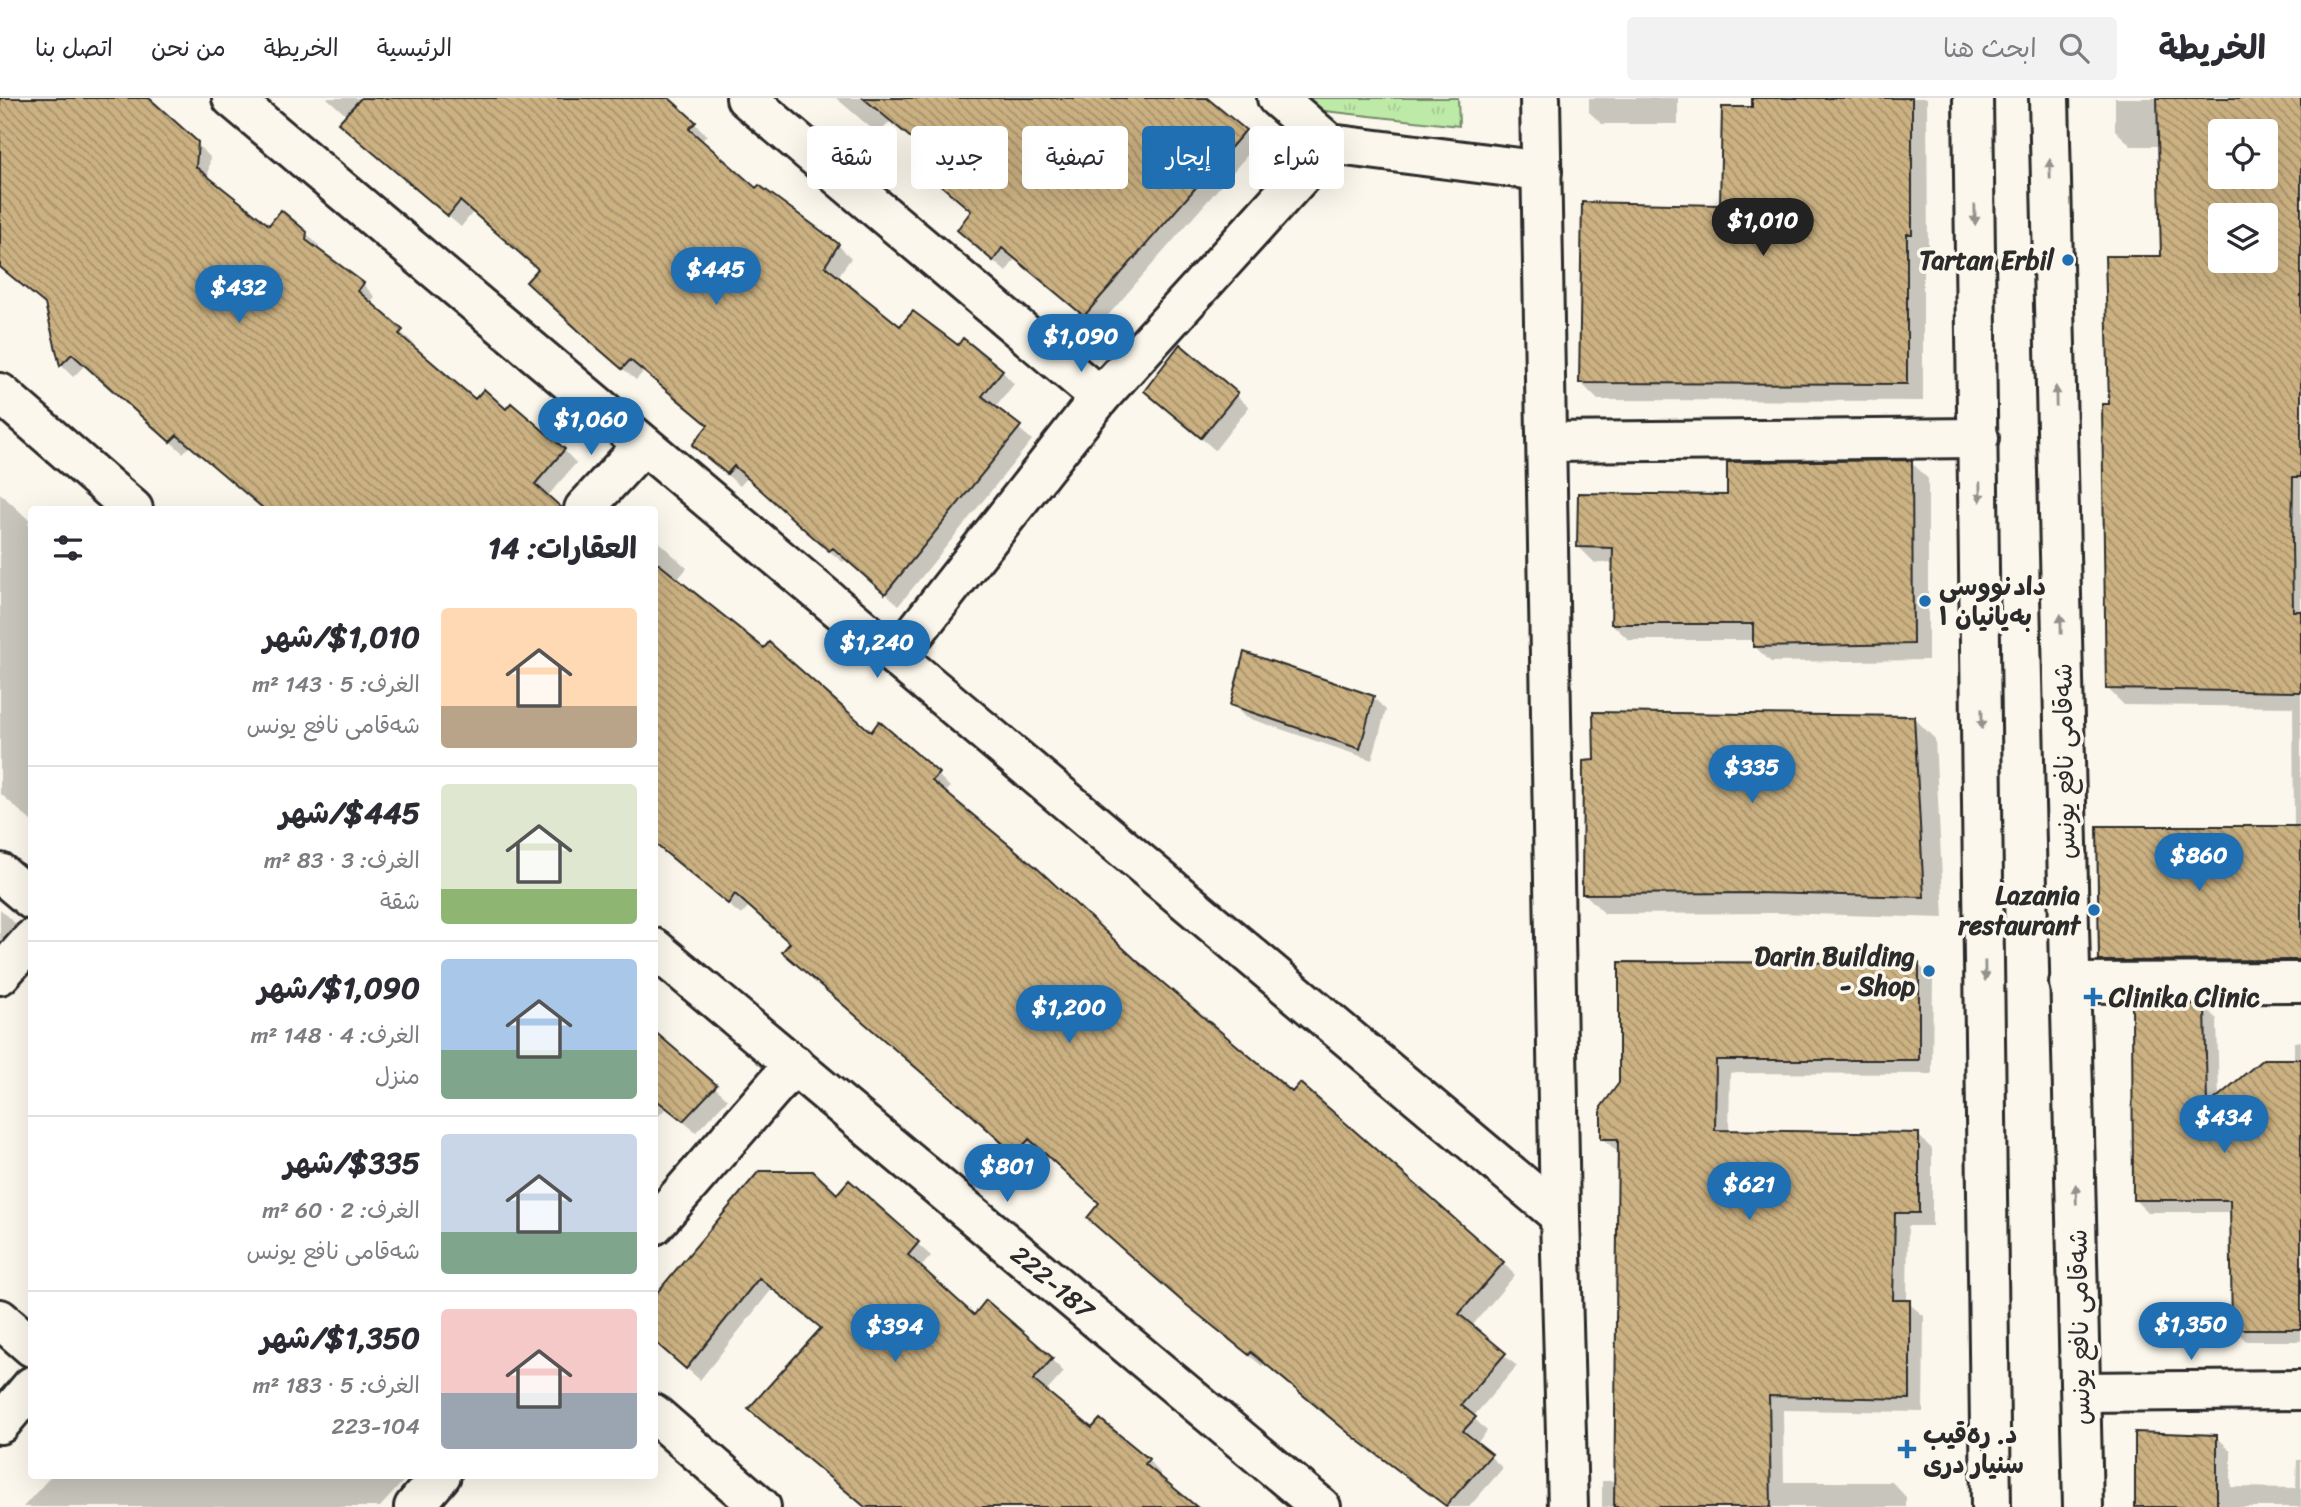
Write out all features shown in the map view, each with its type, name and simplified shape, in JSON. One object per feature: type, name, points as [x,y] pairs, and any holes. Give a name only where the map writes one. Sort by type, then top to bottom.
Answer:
[{"type":"street","points":[[232,98],[1560,1216]]},
{"type":"street","points":[[746,98],[1100,397]]},
{"type":"street","points":[[1277,98],[1309,126]]},
{"type":"street","points":[[1541,98],[1560,1216],[1568,1507]]},
{"type":"street","points":[[1973,98],[1991,1507]]},
{"type":"street","name":"شەقامی نافع یونس","points":[[2049,98],[2083,1507]]},
{"type":"street","points":[[1344,146],[1542,171]]},
{"type":"street","points":[[896,657],[1100,397],[1289,189]]},
{"type":"street","points":[[0,393],[130,506]]},
{"type":"street","points":[[1548,442],[1979,438]]},
{"type":"street","points":[[587,506],[643,444]]},
{"type":"street","points":[[0,873],[28,897]]},
{"type":"street","points":[[0,975],[28,944]]},
{"type":"street","name":"222-187","points":[[658,951],[1321,1507]]},
{"type":"street","points":[[2070,983],[2301,982]]},
{"type":"street","points":[[658,1220],[794,1064]]},
{"type":"street","points":[[0,1320],[28,1344]]},
{"type":"street","points":[[2081,1392],[2301,1390]]},
{"type":"street","points":[[0,1424],[28,1391]]},
{"type":"street","points":[[658,1417],[761,1507]]},
{"type":"street","points":[[414,1507],[438,1479]]},
{"type":"green space","points":[[1301,98],[1458,98],[1459,126],[1316,110]]},
{"type":"building","points":[[0,98],[149,98],[198,142],[196,167],[269,225],[281,210],[307,232],[306,240],[364,283],[358,291],[403,330],[399,334],[475,399],[484,389],[506,409],[511,403],[565,449],[535,484],[560,506],[260,506],[177,435],[170,442],[72,354],[60,366],[45,304],[0,267]]},
{"type":"building","points":[[361,98],[669,98],[696,122],[689,129],[756,188],[759,185],[839,244],[825,266],[900,326],[913,311],[958,345],[963,338],[1003,370],[982,396],[1021,426],[885,594],[833,548],[829,551],[734,466],[727,474],[692,445],[708,425],[630,360],[622,369],[593,344],[526,282],[538,269],[460,201],[448,216],[338,123]]},
{"type":"building","points":[[863,98],[1207,98],[1246,130],[1235,143],[1235,126],[1142,126],[1142,189],[1195,189],[1084,316],[1002,248],[993,261],[957,230],[971,211],[945,189],[1008,189],[1008,126],[911,126],[911,138]]},
{"type":"building","points":[[1752,98],[1912,98],[1912,234],[1907,234],[1907,384],[1579,383],[1582,202],[1720,205],[1722,107],[1752,107]]},
{"type":"building","points":[[2157,98],[2301,98],[2301,477],[2293,477],[2292,543],[2293,611],[2301,611],[2301,692],[2106,689],[2102,404],[2109,404],[2105,256],[2161,256]]},
{"type":"building","points":[[1180,344],[1238,393],[1201,438],[1144,391]]},
{"type":"building","points":[[1912,460],[1913,644],[1753,647],[1753,624],[1611,624],[1613,548],[1577,547],[1578,493],[1727,495],[1727,462]]},
{"type":"building","points":[[658,563],[764,648],[769,642],[871,732],[879,721],[939,773],[932,781],[1037,868],[1136,960],[1292,1092],[1300,1083],[1504,1262],[1459,1314],[1506,1353],[1461,1405],[1476,1417],[1463,1431],[1492,1454],[1446,1506],[1351,1435],[1251,1352],[1249,1355],[1184,1303],[1087,1218],[1099,1203],[1029,1139],[1015,1155],[959,1103],[782,952],[790,943],[735,894],[728,904],[658,846]]},
{"type":"building","points":[[1244,652],[1374,696],[1360,749],[1230,705]]},
{"type":"building","points":[[1593,712],[1914,716],[1924,897],[1756,893],[1582,894],[1583,761],[1594,760]]},
{"type":"building","points":[[2097,826],[2301,826],[2301,960],[2099,961]]},
{"type":"building","points":[[1619,962],[1919,963],[1919,1060],[1716,1060],[1715,1130],[1919,1133],[1919,1213],[1895,1213],[1893,1300],[1910,1300],[1910,1399],[1769,1396],[1771,1507],[1614,1507],[1618,1139],[1601,1139],[1601,1107],[1619,1083]]},
{"type":"building","points":[[2205,1004],[2207,1106],[2263,1059],[2301,1059],[2301,1329],[2232,1329],[2230,1200],[2133,1200],[2132,1005]]},
{"type":"building","points":[[658,1034],[717,1085],[683,1121],[658,1101]]},
{"type":"building","points":[[759,1171],[813,1171],[837,1194],[849,1180],[919,1242],[908,1255],[974,1315],[986,1300],[1053,1358],[1033,1380],[1092,1428],[1100,1419],[1149,1459],[1145,1464],[1197,1507],[865,1507],[748,1409],[821,1328],[759,1278],[686,1369],[658,1344],[658,1291]]},
{"type":"building","points":[[2135,1432],[2217,1435],[2217,1507],[2135,1507]]},
{"type":"place","name":"Tartan Erbil","points":[[2068,260]]},
{"type":"place","name":"دادنووسی بەیانیان ١","points":[[1925,601]]},
{"type":"place","name":"Lazania restaurant","points":[[2094,910]]},
{"type":"place","name":"Darin Building - Shop","points":[[1929,971]]},
{"type":"place","name":"Clinika Clinic","points":[[2093,997]]},
{"type":"place","name":"د. ڕەقیب سنیار دری","points":[[1907,1449]]}]
